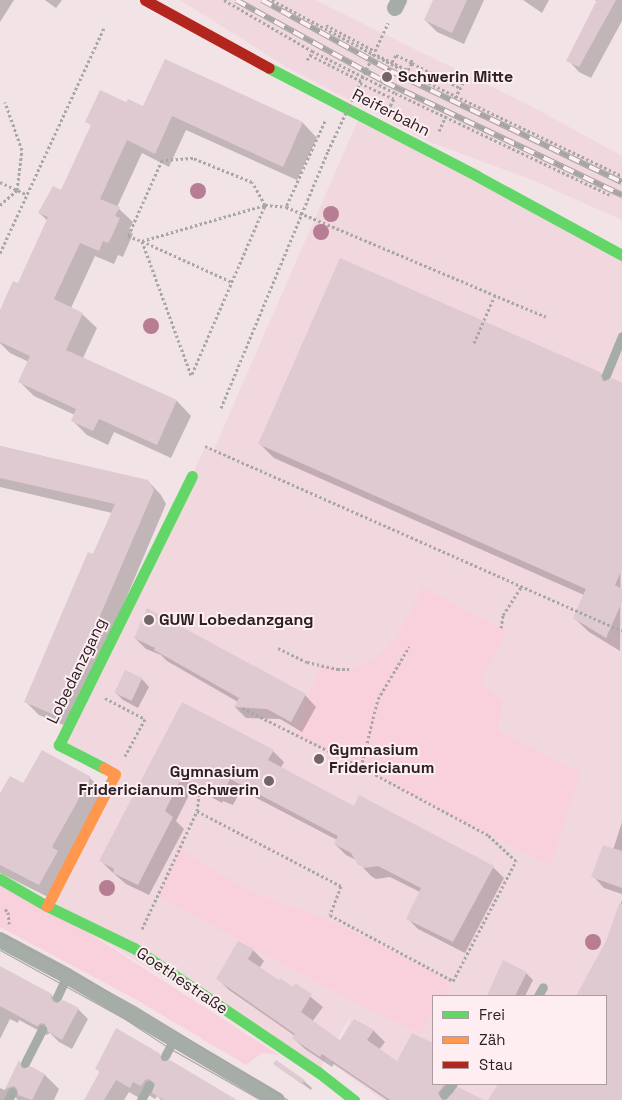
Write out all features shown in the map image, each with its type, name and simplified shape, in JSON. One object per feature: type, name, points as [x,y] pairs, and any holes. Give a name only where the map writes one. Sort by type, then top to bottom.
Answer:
[{"type":"street","name":"Reiferbahn","points":[[145,0],[220,42],[469,172],[622,255]]},
{"type":"street","name":"Lobedanzgang","points":[[115,774],[59,744],[192,476]]},
{"type":"street","points":[[47,906],[115,774]]},
{"type":"street","name":"Goethestraße","points":[[0,879],[47,906],[134,948],[318,1072],[354,1100]]},
{"type":"street","points":[[3,935],[68,976],[277,1100]]},
{"type":"lane","points":[[606,375],[622,336]]},
{"type":"lane","points":[[57,997],[68,976]]},
{"type":"lane","points":[[539,995],[544,987]]},
{"type":"lane","points":[[25,1063],[42,1029]]},
{"type":"lane","points":[[165,1056],[174,1039]]},
{"type":"lane","points":[[141,1100],[149,1085]]},
{"type":"lane","points":[[444,1094],[451,1085]]},
{"type":"path","points":[[224,0],[313,50],[395,92],[612,196]]},
{"type":"path","points":[[272,0],[323,30],[405,73],[622,176]]},
{"type":"path","points":[[221,408],[328,151],[374,52],[394,3]]},
{"type":"path","points":[[323,30],[328,20]]},
{"type":"path","points":[[326,25],[408,70],[412,63],[460,88]]},
{"type":"path","points":[[0,253],[104,28]]},
{"type":"path","points":[[307,60],[313,50]]},
{"type":"path","points":[[310,55],[394,99],[390,106]]},
{"type":"path","points":[[394,63],[396,55],[410,62]]},
{"type":"path","points":[[405,73],[413,57]]},
{"type":"path","points":[[455,98],[463,82]]},
{"type":"path","points":[[386,104],[388,105],[395,92]]},
{"type":"path","points":[[0,205],[17,190],[22,150],[5,102]]},
{"type":"path","points":[[439,130],[446,117]]},
{"type":"path","points":[[286,207],[326,119]]},
{"type":"path","points":[[232,282],[128,236],[162,160],[193,158],[252,182],[265,205]]},
{"type":"path","points":[[0,182],[26,194]]},
{"type":"path","points":[[142,241],[191,374],[265,205]]},
{"type":"path","points":[[142,241],[265,205],[286,207],[546,317]]},
{"type":"path","points":[[474,343],[494,295]]},
{"type":"path","points":[[205,446],[622,631]]},
{"type":"path","points":[[501,628],[503,615],[521,587]]},
{"type":"path","points":[[361,767],[378,699],[409,647]]},
{"type":"path","points":[[278,648],[307,662],[336,669],[351,669]]},
{"type":"path","points":[[87,688],[145,719],[115,774]]},
{"type":"path","points":[[197,811],[341,886],[330,915],[453,981],[516,861],[488,834],[361,767],[242,708]]},
{"type":"path","points":[[134,948],[197,811],[200,788]]},
{"type":"path","points":[[0,903],[8,912],[10,921],[3,935]]},
{"type":"shaded area","points":[[180,0],[315,0],[531,106],[622,156],[622,220],[532,180],[430,142],[288,68]]},
{"type":"shaded area","points":[[358,120],[622,256],[622,1100],[383,1100],[331,1063],[354,1010],[318,1072],[47,906],[115,774],[59,745],[205,446],[214,449]]},
{"type":"shaded area","points":[[422,587],[507,631],[480,683],[504,701],[497,730],[580,773],[550,866],[293,733],[321,665],[351,669],[376,658],[395,640]]},
{"type":"shaded area","points":[[179,849],[250,891],[324,918],[453,981],[444,995],[432,995],[432,1014],[420,1034],[357,1004],[158,896]]},
{"type":"shaded area","points":[[0,879],[47,906],[279,1055],[262,1053],[246,1065],[135,999],[0,927]]},
{"type":"building","points":[[433,0],[467,0],[452,33],[424,20]]},
{"type":"building","points":[[597,0],[616,0],[579,67],[566,61]]},
{"type":"building","points":[[165,59],[303,122],[283,167],[172,116],[155,154],[127,140],[100,199],[120,207],[115,216],[120,218],[111,238],[108,243],[103,241],[99,251],[80,243],[54,299],[83,313],[66,350],[177,400],[157,445],[99,419],[93,431],[71,421],[76,409],[18,382],[30,356],[0,342],[0,310],[13,281],[18,283],[48,217],[38,213],[53,186],[61,190],[91,125],[85,122],[100,90],[126,102],[128,99],[143,106]]},
{"type":"building","points":[[340,258],[600,372],[603,381],[612,378],[622,383],[622,569],[615,585],[622,589],[622,602],[606,638],[573,618],[586,589],[258,444]]},
{"type":"building","points":[[0,446],[148,480],[154,490],[57,716],[24,702],[88,552],[93,554],[115,504],[0,478]]},
{"type":"building","points":[[147,608],[306,694],[291,722],[267,709],[234,707],[239,698],[154,650],[155,648],[134,638]]},
{"type":"building","points":[[125,670],[142,678],[132,701],[114,693]]},
{"type":"building","name":"Gymnasium Fridericianum Schwerin","points":[[182,702],[274,750],[268,760],[354,806],[359,795],[494,866],[453,942],[406,919],[421,888],[378,866],[364,868],[358,865],[351,853],[334,844],[338,836],[230,779],[222,795],[212,790],[210,793],[182,777],[165,811],[173,817],[138,885],[113,873],[114,869],[99,861]]},
{"type":"building","points":[[42,750],[91,777],[52,847],[58,851],[39,885],[0,865],[0,793],[10,776],[23,783]]},
{"type":"building","points":[[603,845],[622,851],[622,888],[591,877]]},
{"type":"building","points":[[619,904],[622,904],[622,1100],[488,1100],[497,1085],[607,1085],[607,995],[577,995],[607,939]]},
{"type":"building","points":[[238,941],[254,949],[248,959],[279,980],[280,978],[293,987],[295,983],[312,994],[301,1012],[340,1040],[354,1019],[374,1030],[367,1040],[397,1061],[412,1033],[432,1043],[432,1085],[444,1085],[438,1093],[442,1100],[390,1100],[322,1054],[320,1057],[292,1038],[295,1034],[216,979]]},
{"type":"building","points":[[503,960],[527,972],[516,995],[487,995]]},
{"type":"building","points":[[0,966],[52,994],[51,998],[54,1002],[58,1003],[63,1000],[79,1008],[62,1040],[48,1032],[45,1024],[41,1023],[37,1026],[0,1006]]},
{"type":"building","points":[[116,1028],[159,1053],[162,1061],[170,1060],[237,1100],[164,1100],[152,1093],[155,1084],[149,1079],[145,1080],[141,1086],[133,1082],[130,1088],[116,1080],[104,1100],[84,1100],[100,1071],[95,1069]]},
{"type":"building","points":[[19,1060],[22,1068],[26,1069],[30,1066],[45,1074],[32,1100],[18,1095],[17,1089],[14,1086],[5,1089]]},
{"type":"building","points":[[276,1060],[305,1080],[302,1084],[273,1064]]},
{"type":"building","points":[[458,1087],[484,1100],[446,1100]]},
{"type":"tram line","points":[[0,933],[133,1005],[288,1100]]},
{"type":"tram line","points":[[0,950],[125,1019],[169,1048],[261,1100]]},
{"type":"railway","points":[[236,0],[385,82],[622,195]]},
{"type":"railway","points":[[262,0],[391,71],[622,182]]},
{"type":"traffic: fast","points":[[269,68],[477,176],[622,255]]},
{"type":"traffic: fast","points":[[104,768],[59,745],[192,476]]},
{"type":"traffic: fast","points":[[0,879],[47,906],[134,948],[318,1072],[354,1100]]},
{"type":"traffic: slow","points":[[47,906],[115,774],[104,768]]},
{"type":"traffic: jam","points":[[145,0],[269,68]]},
{"type":"place","name":"Schwerin Mitte","points":[[387,77]]},
{"type":"place","name":"GUW Lobedanzgang","points":[[149,620]]},
{"type":"place","name":"Gymnasium Fridericianum","points":[[319,759]]},
{"type":"place","name":"Gymnasium Fridericianum Schwerin","points":[[269,781]]}]
